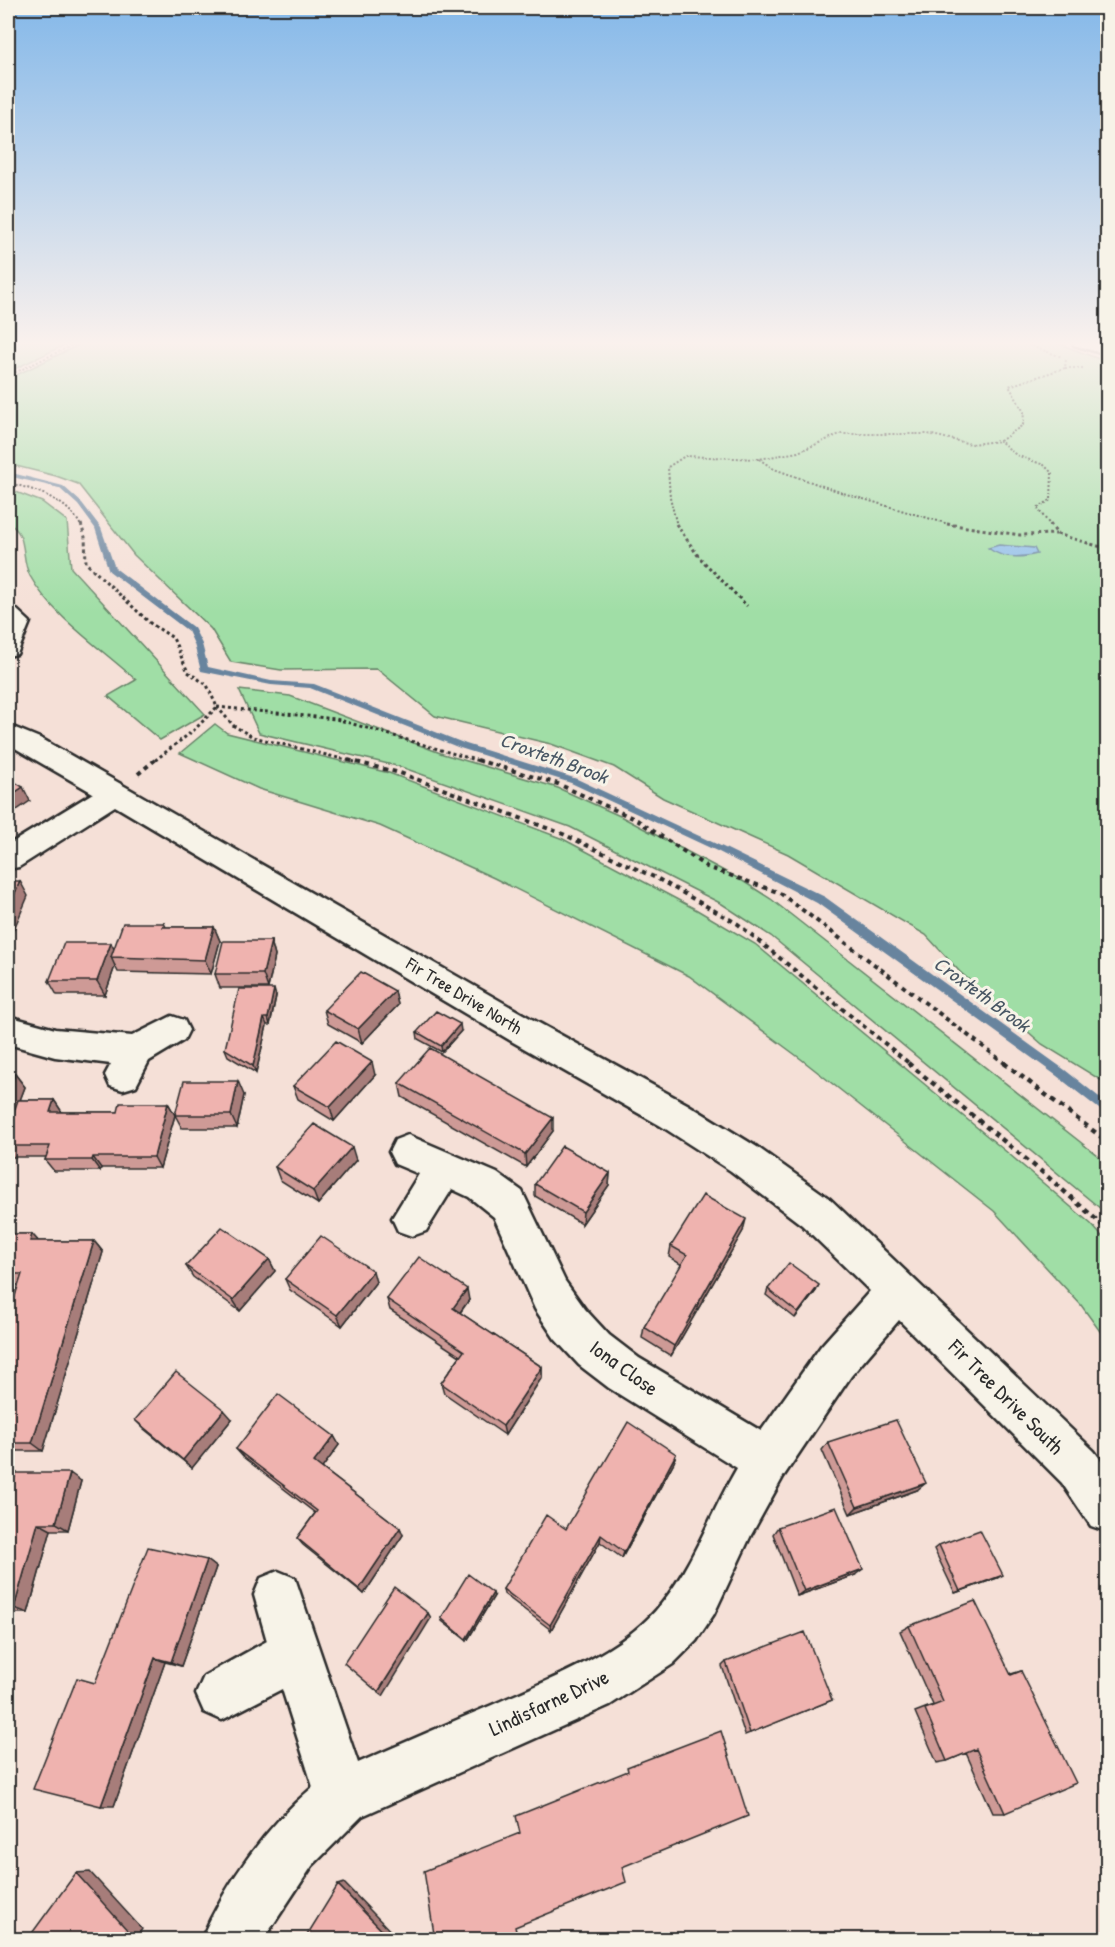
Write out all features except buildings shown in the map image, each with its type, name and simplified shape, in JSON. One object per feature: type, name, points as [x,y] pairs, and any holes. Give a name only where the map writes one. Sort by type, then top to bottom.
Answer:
[{"type":"main road","points":[[8,614],[18,622],[8,649]]},
{"type":"main road","name":"Fir Tree Drive North","points":[[8,734],[32,745],[525,1032],[674,1114],[744,1159],[816,1212],[898,1290]]},
{"type":"main road","points":[[8,859],[114,793]]},
{"type":"main road","points":[[8,1030],[32,1039],[130,1063],[172,1030]]},
{"type":"main road","name":"Iona Close","points":[[408,1152],[483,1185],[508,1204],[550,1295],[570,1324],[594,1350],[624,1373],[767,1461]]},
{"type":"main road","points":[[412,1218],[445,1168]]},
{"type":"main road","name":"Lindisfarne Drive","points":[[230,1940],[282,1856],[312,1822],[343,1797],[592,1687],[655,1646],[678,1623],[697,1597],[734,1518],[767,1461],[836,1361],[898,1290]]},
{"type":"main road","name":"Fir Tree Drive South","points":[[898,1290],[1078,1467],[1107,1509]]},
{"type":"main road","points":[[278,1595],[343,1797]]},
{"type":"main road","points":[[222,1694],[296,1653]]},
{"type":"path","points":[[747,606],[699,556],[677,526],[668,483],[668,467],[685,456],[759,459],[814,448],[828,437],[840,434],[928,434],[971,444],[1000,441],[1013,432]]},
{"type":"path","points":[[1000,441],[1016,455],[1046,465],[1053,473],[1055,482],[1051,500],[1037,508],[1057,534]]},
{"type":"path","points":[[759,459],[774,469],[935,521],[982,532],[1024,537],[1057,534],[1107,549]]},
{"type":"path","points":[[8,483],[21,486],[66,507],[82,529],[86,563],[150,623],[173,638],[188,672],[207,685],[216,707],[234,726],[253,737],[400,773],[563,834],[658,879],[738,924],[1039,1170],[1107,1230]]},
{"type":"path","points":[[114,793],[194,730],[216,707]]},
{"type":"path","points":[[216,707],[336,719],[558,784],[638,820],[707,867],[780,893],[1107,1142]]},
{"type":"green space","points":[[8,432],[1107,432],[1107,1084],[1042,1044],[960,972],[926,935],[788,854],[663,798],[614,767],[551,744],[435,716],[377,669],[281,670],[231,662],[211,629],[134,555],[78,484],[8,464]]},
{"type":"green space","points":[[8,489],[42,502],[67,521],[71,568],[205,714],[160,740],[108,696],[136,680],[78,631],[39,591],[27,569],[19,533],[8,523]]},
{"type":"green space","points":[[239,690],[290,696],[443,754],[558,788],[620,816],[741,880],[771,899],[1107,1163],[1107,1214],[771,936],[722,904],[570,827],[401,767],[259,733]]},
{"type":"green space","points":[[215,724],[227,733],[389,773],[563,839],[697,910],[755,944],[1009,1154],[1091,1224],[1107,1242],[1107,1341],[1081,1305],[994,1211],[801,1059],[689,976],[494,878],[380,826],[259,789],[180,753]]},
{"type":"water","points":[[999,545],[1034,548],[1037,554],[1012,557],[993,552],[988,548]]},
{"type":"waterway","name":"Croxteth Brook","points":[[8,474],[61,487],[80,504],[98,528],[112,569],[191,630],[198,644],[204,669],[271,683],[311,686],[463,746],[574,781],[722,850],[821,900],[1061,1073],[1108,1111]]}]
